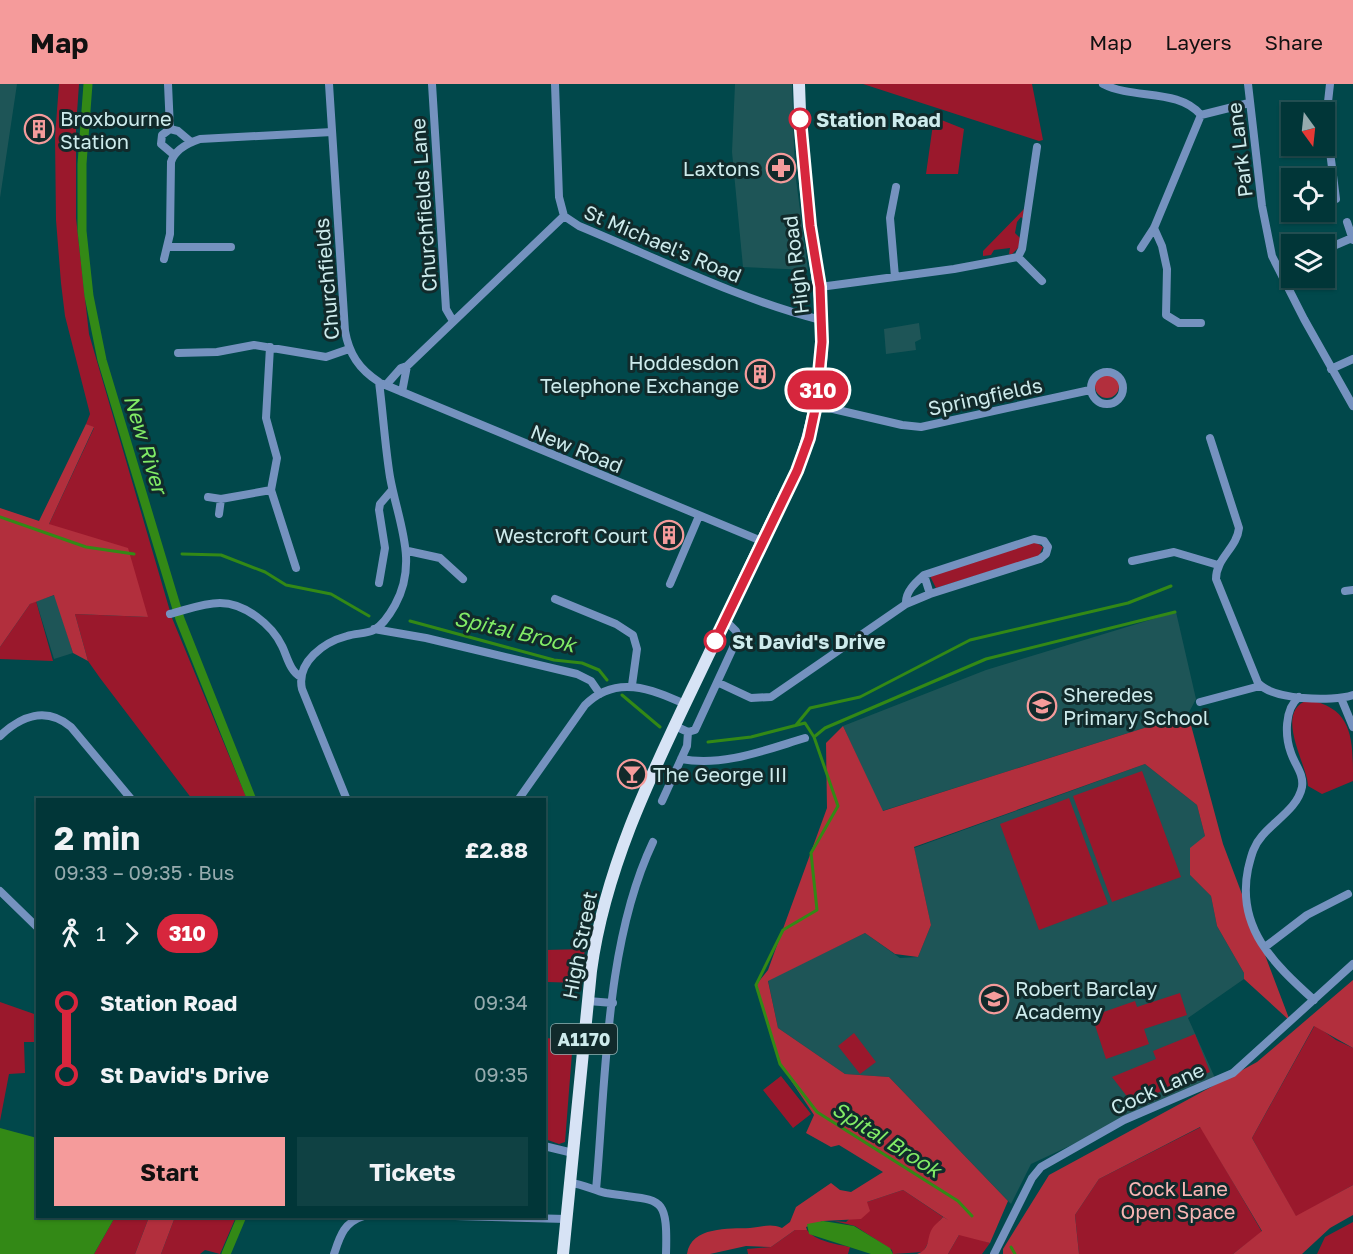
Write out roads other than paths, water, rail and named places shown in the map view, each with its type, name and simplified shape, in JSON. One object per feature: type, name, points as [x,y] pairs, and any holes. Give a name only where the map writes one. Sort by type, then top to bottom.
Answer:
[{"type":"main road","name":"High Road","points":[[799,84],[809,217],[820,287],[821,320],[816,405]]},
{"type":"main road","name":"A1170","points":[[675,726],[797,471],[809,438],[816,405]]},
{"type":"main road","name":"High Street","points":[[563,1254],[588,1001],[597,934],[617,861],[675,726]]},
{"type":"street","points":[[168,84],[170,129]]},
{"type":"street","name":"Churchfields","points":[[329,84],[345,331],[349,349],[363,369],[383,383]]},
{"type":"street","name":"Churchfields Lane","points":[[432,84],[446,309],[453,321]]},
{"type":"street","points":[[555,84],[559,197],[564,216]]},
{"type":"street","points":[[1103,84],[1124,92],[1186,101],[1201,115]]},
{"type":"street","name":"Park Lane","points":[[1248,84],[1264,219],[1276,266],[1353,406]]},
{"type":"street","points":[[1330,84],[1326,120],[1336,200]]},
{"type":"street","points":[[1201,115],[1249,103]]},
{"type":"street","points":[[1141,248],[1154,228],[1201,115]]},
{"type":"street","points":[[170,129],[178,131],[191,142]]},
{"type":"street","points":[[170,129],[162,135],[161,144],[174,155]]},
{"type":"street","points":[[164,260],[168,247],[174,155],[191,142],[332,132]]},
{"type":"street","points":[[820,287],[1009,261],[1018,257],[1022,249],[1037,147]]},
{"type":"street","points":[[895,277],[890,218],[896,186]]},
{"type":"street","name":"St Michael's Road","points":[[383,383],[401,368],[407,366],[564,216],[579,226],[735,291],[788,311],[821,320]]},
{"type":"street","points":[[1335,246],[1353,239],[1347,222]]},
{"type":"street","points":[[1154,228],[1162,246],[1167,268],[1166,315],[1179,323],[1202,323]]},
{"type":"street","points":[[168,247],[231,247]]},
{"type":"street","points":[[1018,257],[1041,281]]},
{"type":"street","points":[[1276,266],[1281,264]]},
{"type":"street","points":[[178,353],[225,351],[247,345],[326,357],[349,349]]},
{"type":"street","points":[[270,347],[265,404],[267,424],[277,452],[271,490],[296,568]]},
{"type":"street","points":[[1331,369],[1353,359]]},
{"type":"street","points":[[402,392],[407,366]]},
{"type":"street","points":[[1108,371],[1115,373],[1123,385],[1123,393],[1112,403],[1098,402],[1090,390],[1094,376],[1108,371]]},
{"type":"street","points":[[374,629],[394,606],[402,591],[408,551],[387,459],[383,383]]},
{"type":"street","name":"New Road","points":[[383,383],[764,542]]},
{"type":"street","name":"Springfields","points":[[816,405],[902,425],[921,427],[1090,390]]},
{"type":"street","points":[[1210,438],[1239,528],[1235,542],[1218,565],[1216,579],[1260,686]]},
{"type":"street","points":[[208,496],[222,499],[271,490]]},
{"type":"street","points":[[379,583],[385,548],[379,510],[380,504],[393,490]]},
{"type":"street","points":[[219,514],[222,499]]},
{"type":"street","points":[[670,584],[699,516]]},
{"type":"street","points":[[719,682],[751,698],[771,697],[906,604],[930,594],[1040,559],[1046,554],[1047,547],[1044,541],[1034,539],[924,575],[913,585],[907,596],[906,604]]},
{"type":"street","points":[[408,551],[440,558],[463,579]]},
{"type":"street","points":[[1132,561],[1174,552],[1218,565]]},
{"type":"street","points":[[924,575],[930,594]]},
{"type":"street","points":[[555,599],[616,624],[633,635],[637,650],[632,686]]},
{"type":"street","points":[[170,614],[199,607],[227,604],[264,622],[280,643],[294,671],[301,677]]},
{"type":"street","points":[[688,732],[697,727],[738,638],[736,631],[725,620]]},
{"type":"street","points":[[346,798],[302,689],[301,677],[308,660],[321,648],[342,637],[374,629],[426,638],[577,674],[591,681],[600,694]]},
{"type":"street","points":[[519,798],[585,705],[600,694],[623,685],[632,686],[653,690],[685,704]]},
{"type":"street","points":[[1200,702],[1260,686],[1299,697],[1341,698],[1353,695]]},
{"type":"street","points":[[1299,697],[1291,708],[1288,738],[1301,776],[1301,792],[1293,805],[1265,832],[1253,850],[1244,894],[1250,921],[1265,948],[1285,974],[1314,1000]]},
{"type":"street","points":[[1341,698],[1353,727]]},
{"type":"street","points":[[0,736],[22,718],[43,716],[60,720],[71,728],[130,798]]},
{"type":"street","points":[[675,726],[688,732]]},
{"type":"street","points":[[662,801],[688,742],[688,732]]},
{"type":"street","points":[[681,759],[701,762],[724,760],[805,738]]},
{"type":"street","points":[[596,1190],[613,1003],[626,920],[636,885],[653,842]]},
{"type":"street","points":[[0,891],[36,926]]},
{"type":"street","points":[[1265,948],[1307,915],[1348,894]]},
{"type":"street","name":"Cock Lane","points":[[994,1254],[1032,1178],[1041,1167],[1124,1120],[1233,1072],[1353,964]]},
{"type":"street","points":[[588,1001],[613,1003]]},
{"type":"street","points":[[546,1146],[573,1153]]},
{"type":"street","points":[[570,1183],[596,1190],[644,1197],[662,1206],[666,1218],[666,1254]]},
{"type":"street","points":[[334,1254],[342,1230],[358,1218]]},
{"type":"street","points":[[529,1218],[566,1219]]},
{"type":"waterway","name":"New River","points":[[88,84],[82,164],[82,231],[89,296],[102,360],[180,619],[251,798]]},
{"type":"waterway","name":"Spital Brook","points":[[0,517],[86,547],[134,554]]},
{"type":"waterway","name":"Spital Brook","points":[[182,554],[221,555],[265,572],[286,585],[331,594],[369,616]]},
{"type":"waterway","points":[[796,725],[810,708],[860,697],[970,640],[1128,603],[1171,586]]},
{"type":"waterway","points":[[814,737],[825,728],[986,659],[1175,612]]},
{"type":"waterway","name":"Spital Brook","points":[[410,621],[554,660],[582,663],[599,670],[607,680]]},
{"type":"waterway","name":"Spital Brook","points":[[622,695],[660,727]]},
{"type":"waterway","name":"Spital Brook","points":[[708,742],[751,737],[805,723],[814,737],[838,806],[811,853],[817,910],[783,930],[756,985],[780,1064],[817,1112],[958,1201],[972,1216]]},
{"type":"waterway","name":"New River","points":[[226,1254],[241,1218]]},
{"type":"waterway","name":"Spital Brook","points":[[1011,1247],[1015,1254]]},
{"type":"place","name":"Station Road","points":[[800,119]]},
{"type":"place","name":"Broxbourne Station","points":[[39,129]]},
{"type":"place","name":"Laxtons","points":[[781,168]]},
{"type":"place","name":"Hoddesdon Telephone Exchange","points":[[760,374]]},
{"type":"place","name":"Westcroft Court","points":[[669,535]]},
{"type":"place","name":"St David's Drive","points":[[715,641]]},
{"type":"place","name":"Sheredes Primary School","points":[[1042,706]]},
{"type":"place","name":"The George III","points":[[632,774]]},
{"type":"place","name":"Robert Barclay Academy","points":[[994,999]]},
{"type":"park label","name":"Cock Lane Open Space","points":[[1178,1200]]}]
